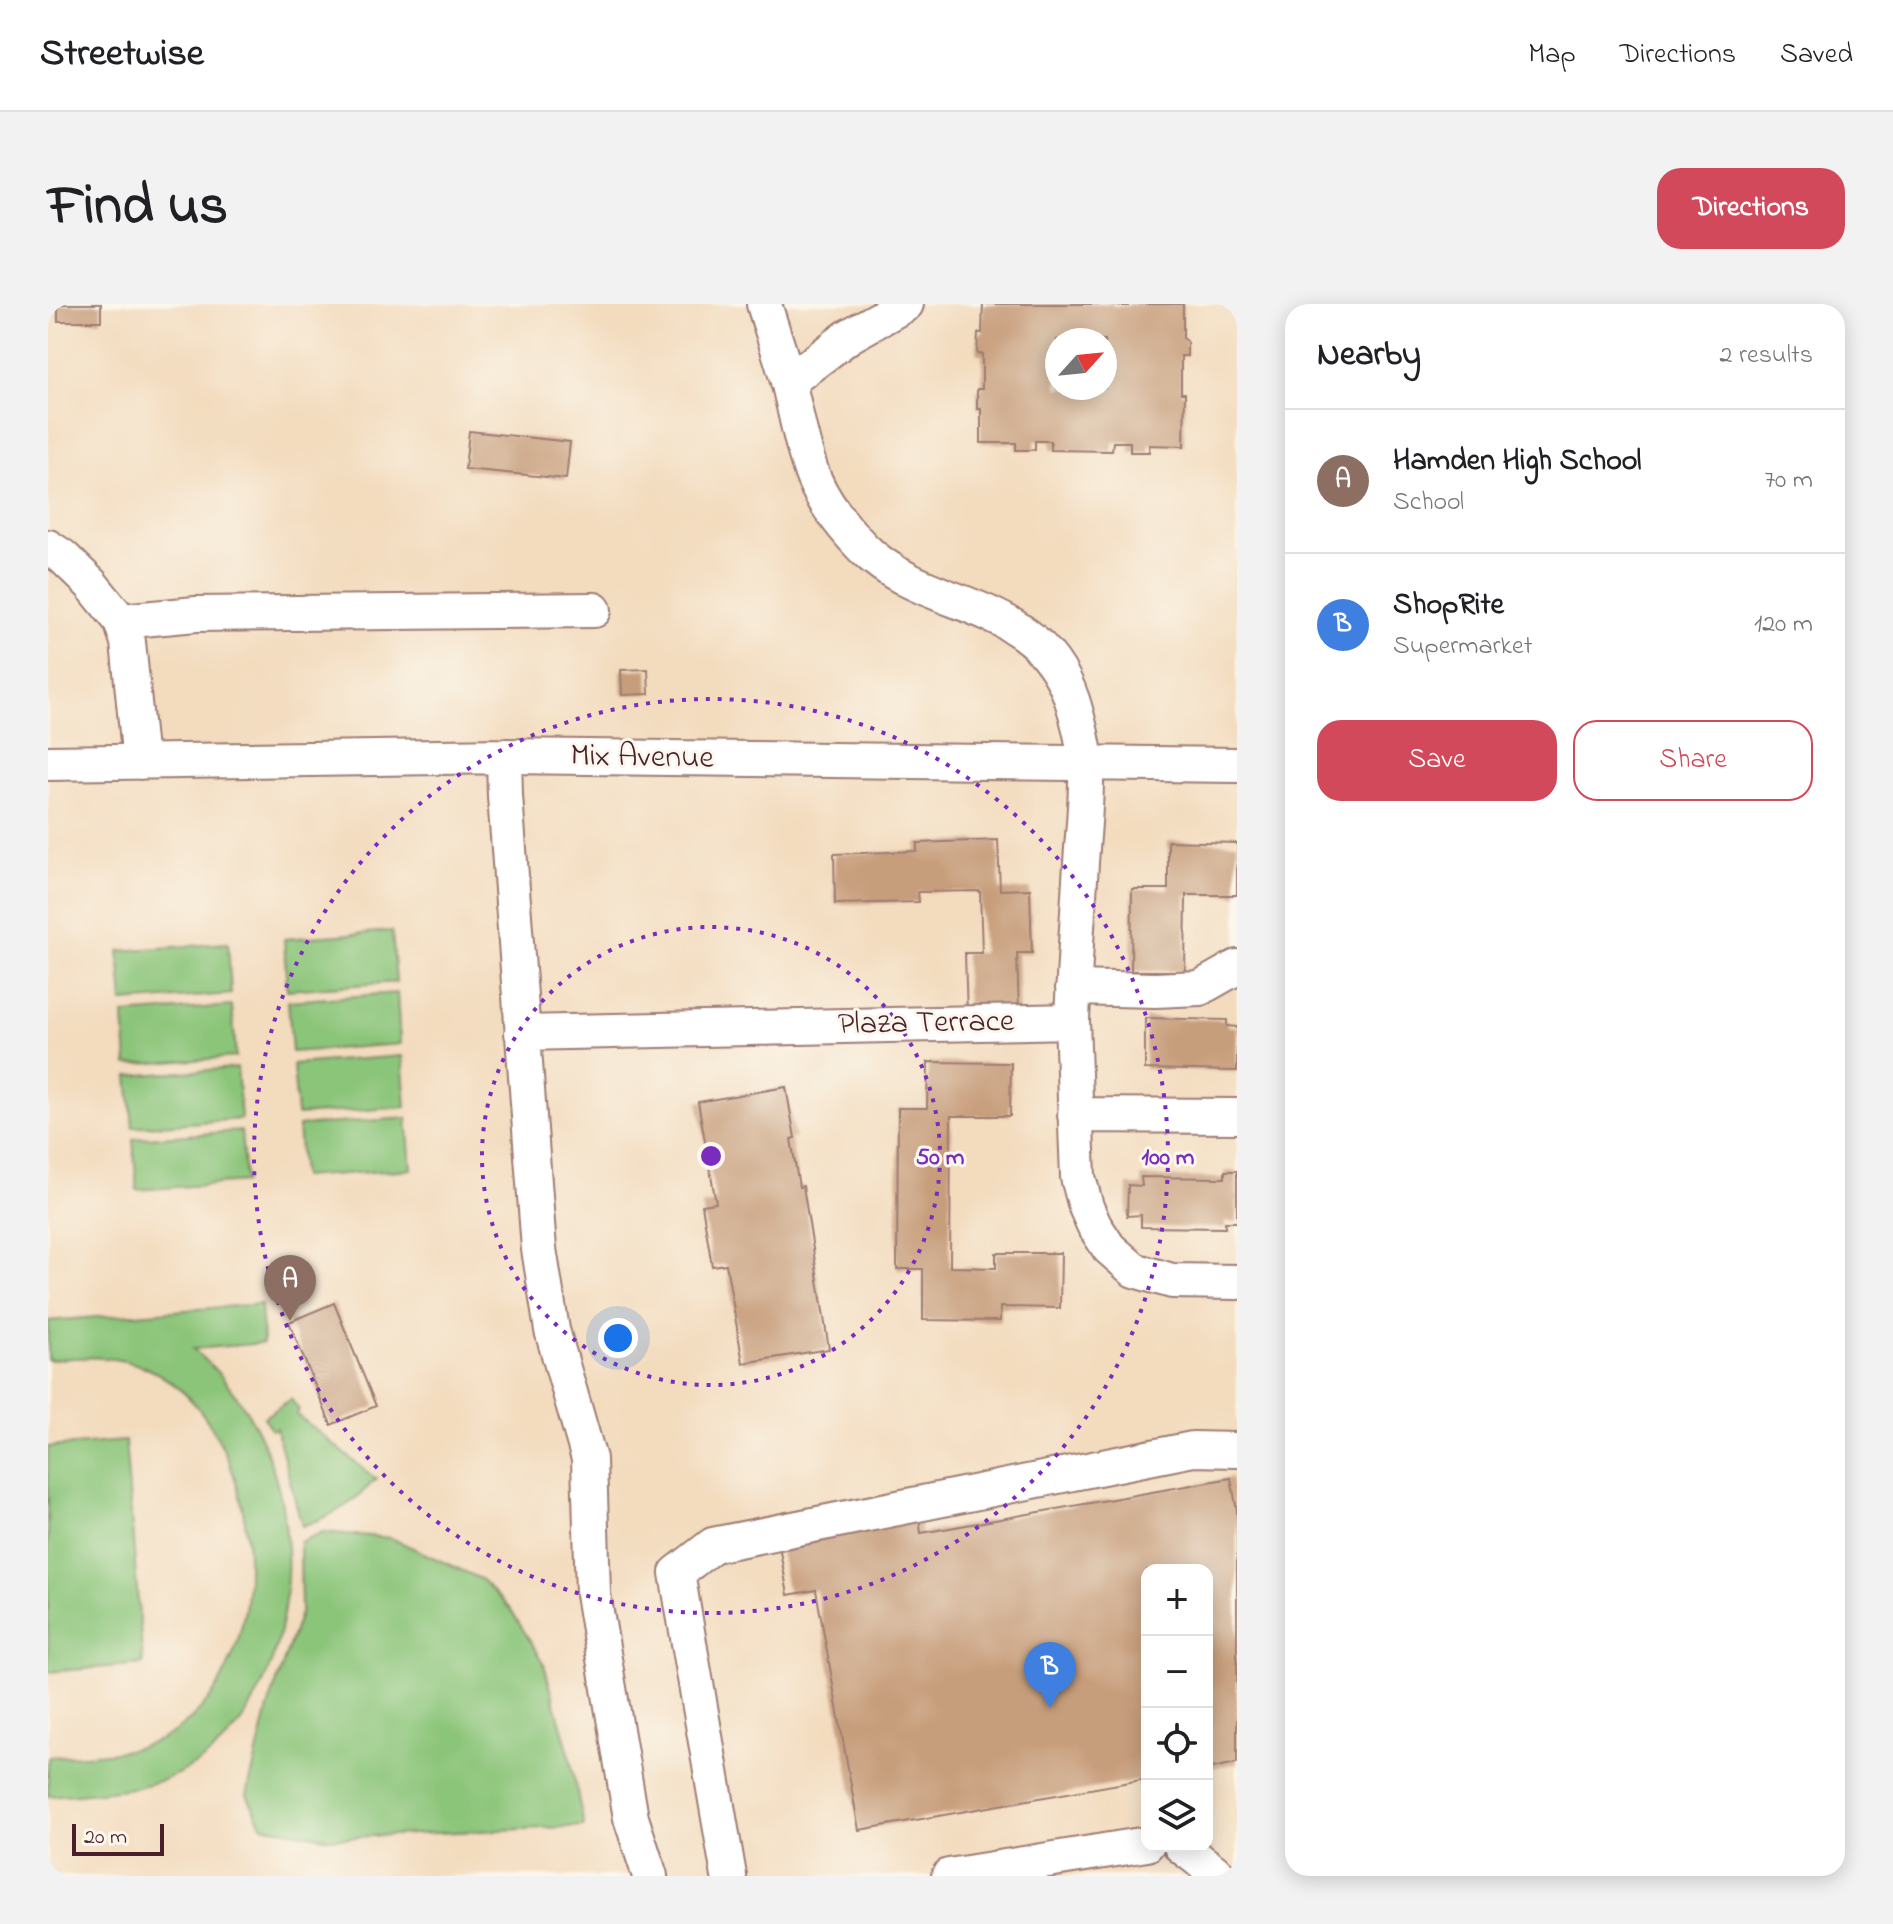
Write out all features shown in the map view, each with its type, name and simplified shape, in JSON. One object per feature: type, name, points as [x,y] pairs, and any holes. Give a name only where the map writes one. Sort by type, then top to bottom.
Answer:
[{"type":"street","points":[[764,304],[814,480],[831,511],[864,549],[889,570],[1011,623],[1038,644],[1057,668],[1072,699],[1087,763],[1073,1004],[1078,1177],[1086,1207],[1109,1248],[1134,1270],[1172,1281],[1237,1282]]},
{"type":"street","points":[[788,382],[849,336],[906,304]]},
{"type":"street","points":[[48,547],[91,584],[121,621],[128,642],[140,762]]},
{"type":"street","points":[[121,621],[196,614],[594,610]]},
{"type":"street","points":[[504,756],[539,1249],[552,1330],[589,1459],[593,1594],[631,1818],[650,1876]]},
{"type":"street","name":"Mix Avenue","points":[[48,763],[504,756],[1237,765]]},
{"type":"street","name":"Plaza Terrace","points":[[522,1033],[1073,1004],[1155,990],[1200,988],[1237,967]]},
{"type":"street","points":[[1075,1115],[1237,1116]]},
{"type":"street","points":[[729,1876],[677,1573],[713,1545],[1193,1449],[1237,1450]]},
{"type":"street","points":[[949,1876],[1141,1845]]},
{"type":"street","points":[[1189,1852],[1220,1876]]},
{"type":"green space","points":[[392,931],[396,982],[287,990],[284,939]]},
{"type":"green space","points":[[228,943],[231,994],[123,1002],[119,951]]},
{"type":"green space","points":[[397,993],[400,1044],[292,1052],[288,1001]]},
{"type":"green space","points":[[232,1006],[236,1057],[127,1065],[124,1014]]},
{"type":"green space","points":[[402,1056],[406,1107],[297,1115],[293,1064]]},
{"type":"green space","points":[[237,1068],[241,1119],[133,1127],[128,1076]]},
{"type":"green space","points":[[407,1118],[411,1169],[302,1177],[298,1126]]},
{"type":"green space","points":[[241,1131],[245,1182],[137,1190],[133,1139]]},
{"type":"green space","points":[[261,1304],[263,1343],[193,1349],[223,1378],[247,1412],[266,1449],[278,1489],[286,1530],[287,1572],[283,1613],[274,1654],[263,1684],[248,1712],[229,1737],[187,1769],[168,1778],[130,1788],[48,1796],[48,1757],[128,1750],[158,1741],[172,1733],[208,1700],[233,1655],[246,1602],[248,1546],[238,1490],[219,1440],[189,1398],[137,1364],[112,1359],[48,1360],[48,1321]]},
{"type":"green space","points":[[291,1399],[299,1410],[296,1414],[376,1479],[342,1508],[302,1526],[276,1428],[271,1430],[264,1417]]},
{"type":"green space","points":[[125,1441],[143,1664],[48,1672],[48,1447]]},
{"type":"green space","points":[[323,1532],[391,1538],[481,1579],[510,1609],[543,1661],[569,1753],[584,1826],[330,1838],[263,1826],[247,1795],[268,1708],[301,1610],[300,1542]]},
{"type":"building","points":[[58,304],[101,304],[101,321],[58,321]]},
{"type":"building","points":[[983,304],[1183,304],[1183,338],[1187,341],[1187,356],[1181,356],[1181,393],[1185,393],[1184,446],[1149,445],[1149,452],[1130,452],[1130,442],[1113,442],[1112,451],[1051,450],[1051,441],[1035,441],[1035,450],[1016,450],[1016,443],[981,443],[981,409],[977,409],[977,389],[982,389],[982,354],[977,354],[978,333],[982,333]]},
{"type":"building","points":[[469,431],[570,442],[566,479],[465,469]]},
{"type":"building","points":[[648,669],[649,694],[622,695],[621,670]]},
{"type":"building","points":[[998,840],[1000,890],[1030,889],[1032,953],[1017,953],[1019,1014],[967,1016],[965,953],[982,953],[980,891],[918,892],[919,902],[835,904],[834,854],[917,851],[917,843]]},
{"type":"building","points":[[1168,841],[1237,843],[1237,895],[1186,895],[1185,971],[1131,971],[1132,889],[1168,889]]},
{"type":"building","points":[[1145,1018],[1227,1020],[1227,1026],[1237,1027],[1237,1071],[1145,1069]]},
{"type":"building","points":[[928,1062],[1011,1063],[1010,1116],[951,1116],[950,1267],[996,1268],[996,1253],[1061,1253],[1060,1308],[1000,1307],[1000,1321],[923,1320],[923,1269],[897,1269],[898,1108],[927,1108]]},
{"type":"building","points":[[786,1087],[795,1138],[791,1139],[799,1187],[803,1186],[829,1349],[743,1363],[726,1264],[712,1266],[702,1205],[716,1203],[698,1102]]},
{"type":"building","points":[[1225,1171],[1237,1171],[1237,1222],[1225,1222],[1225,1228],[1141,1227],[1141,1215],[1127,1216],[1128,1185],[1142,1186],[1141,1177],[1225,1178]]},
{"type":"building","points":[[334,1303],[376,1406],[331,1425],[289,1322]]},
{"type":"building","points":[[1231,1478],[1237,1511],[1237,1763],[1213,1768],[1213,1564],[1141,1564],[1141,1780],[859,1830],[816,1590],[788,1595],[779,1545],[919,1520],[921,1533]]},
{"type":"place","name":"Hamden High School","points":[[290,1321]]},
{"type":"place","name":"ShopRite","points":[[1050,1708]]}]
